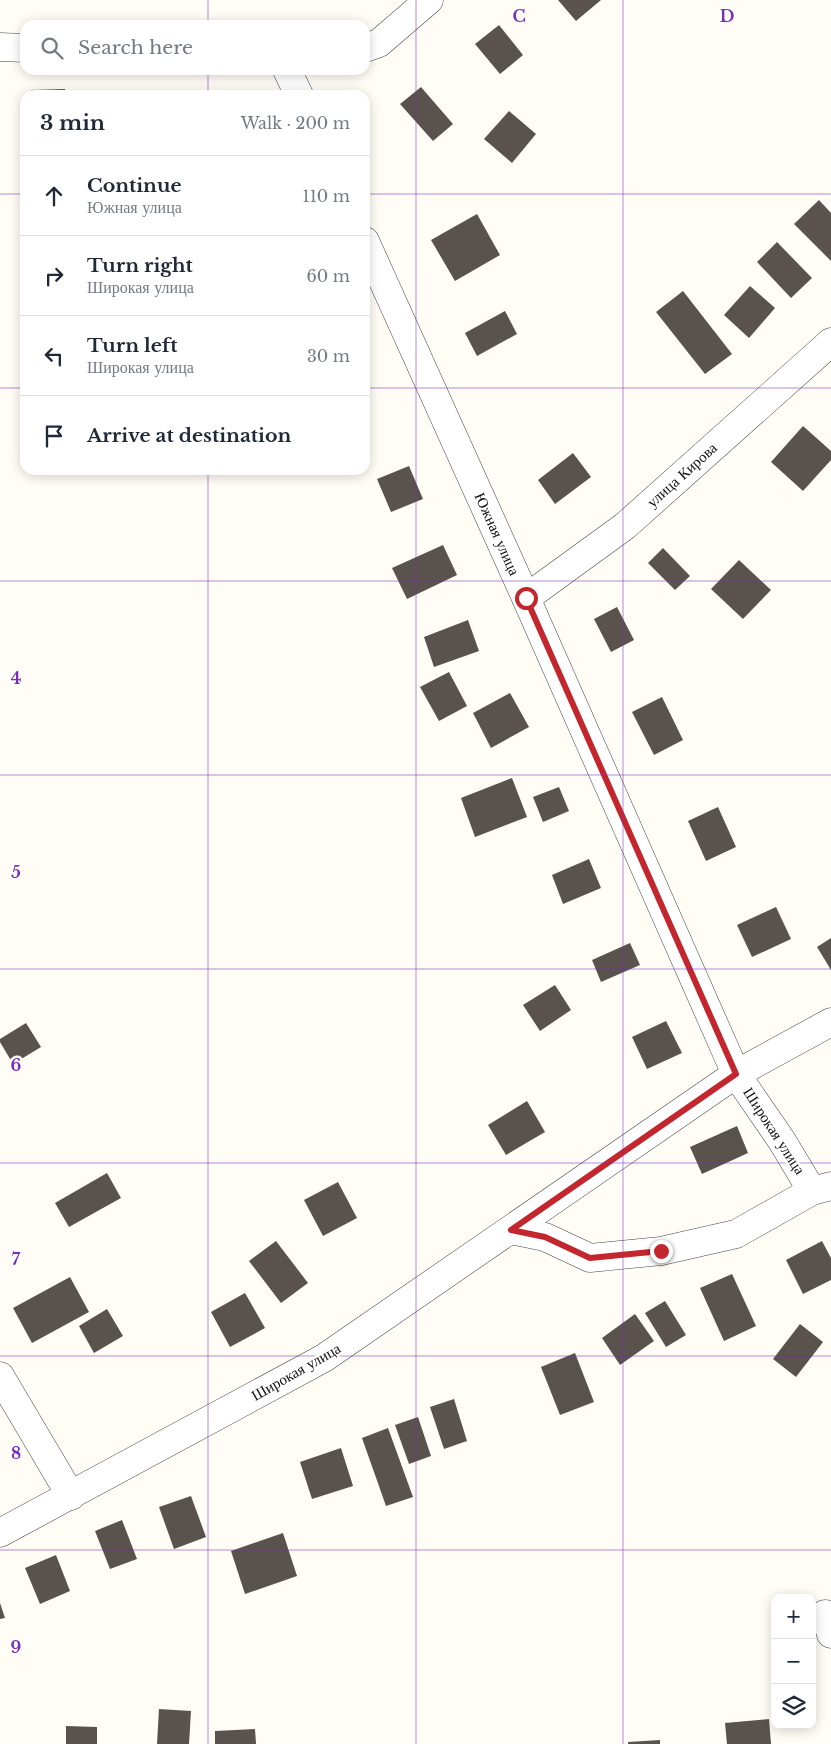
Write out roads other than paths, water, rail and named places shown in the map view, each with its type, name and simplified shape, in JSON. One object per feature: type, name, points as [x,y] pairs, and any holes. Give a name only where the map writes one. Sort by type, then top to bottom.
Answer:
[{"type":"street","points":[[370,46],[379,43],[430,0]]},
{"type":"street","points":[[0,47],[20,48]]},
{"type":"street","points":[[289,75],[296,90]]},
{"type":"street","name":"Южная улица","points":[[370,251],[526,598],[736,1074]]},
{"type":"street","name":"улица Кирова","points":[[526,598],[625,526],[831,342]]},
{"type":"street","points":[[736,1074],[831,1022]]},
{"type":"street","name":"Широкая улица","points":[[0,1534],[324,1358],[736,1074],[782,1140],[822,1189],[736,1234],[661,1251],[590,1258],[545,1237],[511,1230]]},
{"type":"street","points":[[0,1376],[71,1496]]}]
